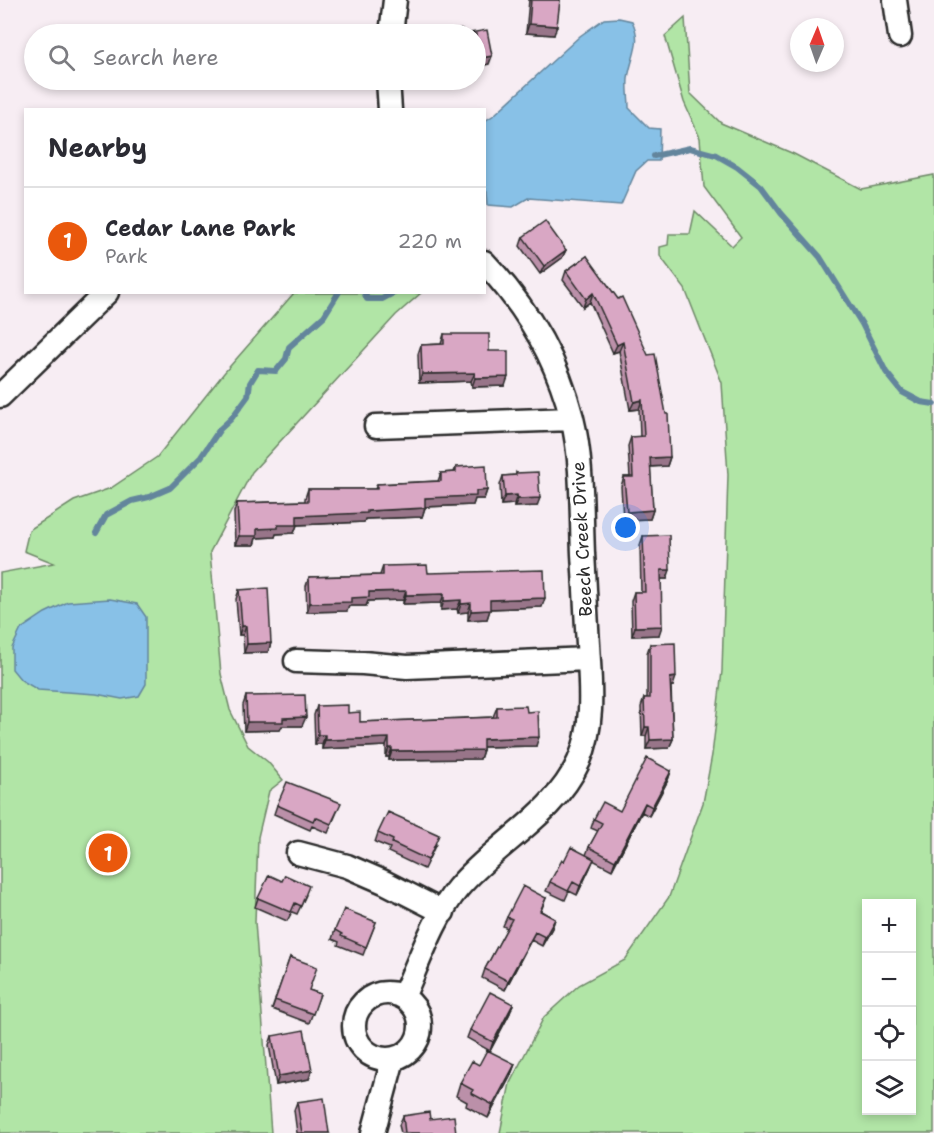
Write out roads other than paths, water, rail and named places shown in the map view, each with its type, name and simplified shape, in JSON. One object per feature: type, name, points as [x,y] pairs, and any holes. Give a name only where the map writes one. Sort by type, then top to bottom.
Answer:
[{"type":"street","points":[[392,24],[395,0]]},
{"type":"street","points":[[895,0],[900,36]]},
{"type":"street","points":[[389,90],[390,108]]},
{"type":"street","name":"Beech Creek Drive","points":[[403,997],[443,912],[457,889],[480,865],[536,817],[567,782],[579,760],[587,736],[590,714],[578,459],[572,419],[555,368],[536,327],[486,264]]},
{"type":"street","points":[[0,396],[105,294]]},
{"type":"street","points":[[376,426],[572,419]]},
{"type":"street","points":[[296,661],[407,667],[588,659]]},
{"type":"street","points":[[298,853],[357,870],[443,912]]},
{"type":"street","points":[[381,994],[403,997],[418,1012],[420,1033],[416,1043],[409,1052],[393,1059],[379,1059],[369,1054],[361,1047],[356,1037],[354,1026],[356,1015],[362,1005],[381,994]]},
{"type":"street","points":[[373,1133],[393,1059]]},
{"type":"water","points":[[619,18],[632,21],[635,28],[636,47],[628,77],[629,108],[649,128],[660,129],[659,161],[647,161],[636,171],[621,205],[528,198],[513,207],[488,205],[486,120],[580,36],[604,19]]},
{"type":"water","points":[[110,599],[137,604],[146,617],[146,684],[139,696],[122,699],[96,694],[38,690],[21,680],[12,669],[12,648],[21,629],[45,613],[68,602]]},
{"type":"waterway","points":[[654,156],[690,148],[716,155],[737,167],[761,186],[781,213],[820,257],[862,324],[886,372],[902,392],[921,402],[934,404]]},
{"type":"waterway","points":[[96,533],[106,515],[132,501],[170,488],[201,457],[220,429],[231,419],[248,396],[250,383],[258,370],[276,371],[286,359],[289,347],[324,316],[338,294]]},
{"type":"waterway","points":[[365,294],[367,299],[382,299],[391,294]]},
{"type":"place","name":"Cedar Lane Park","points":[[108,853]]}]
